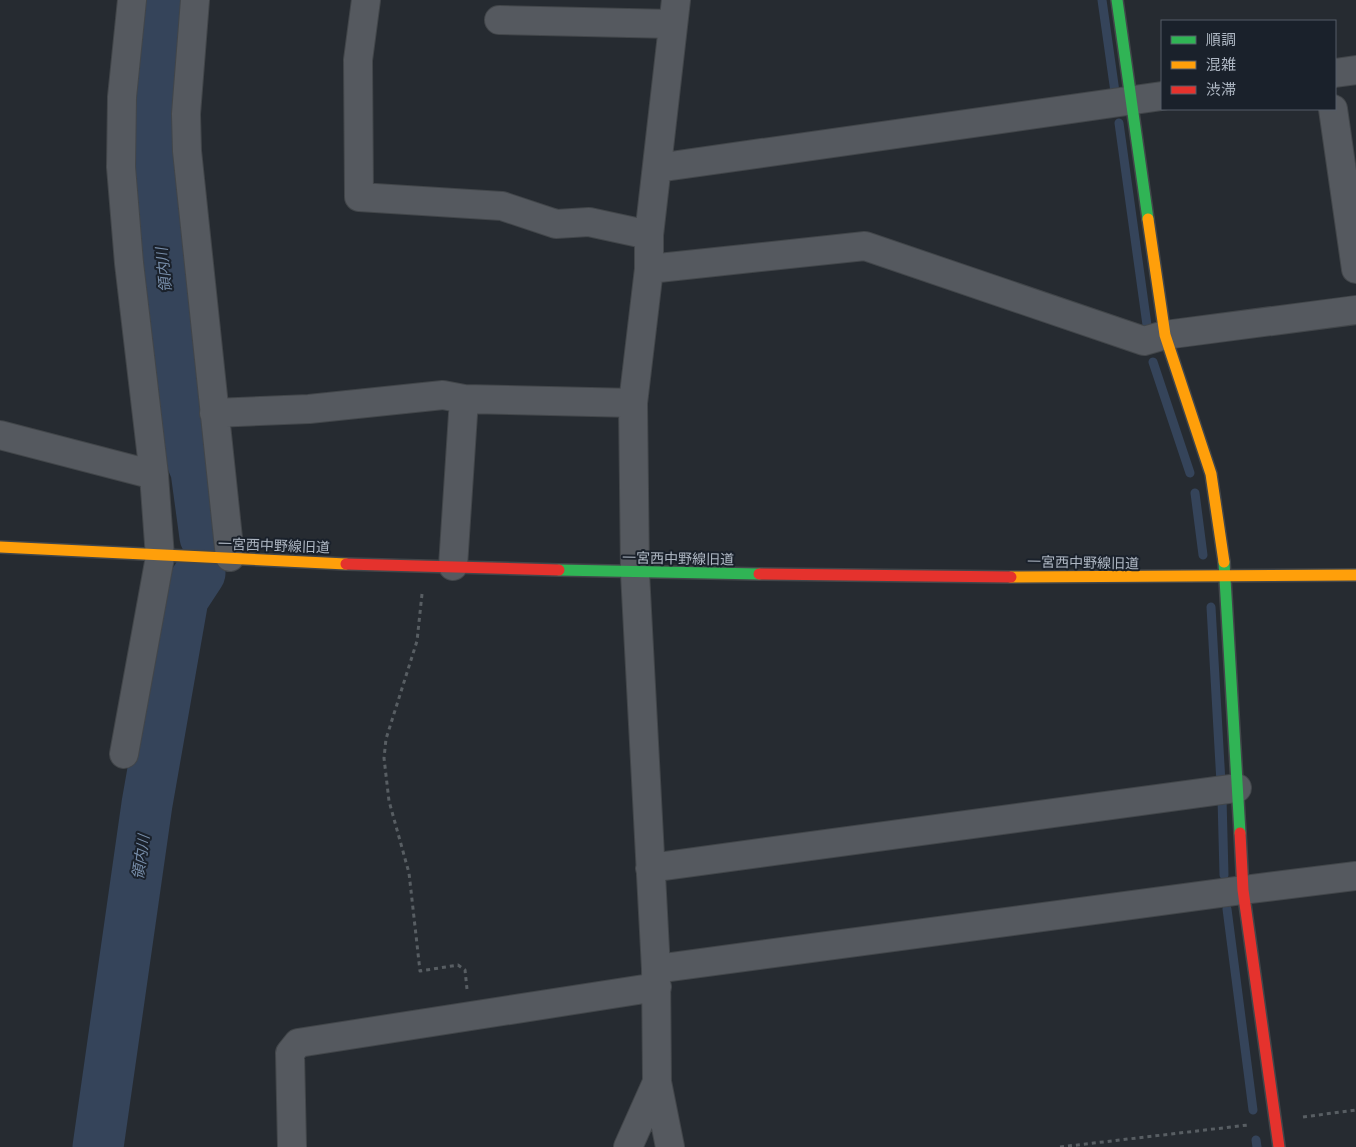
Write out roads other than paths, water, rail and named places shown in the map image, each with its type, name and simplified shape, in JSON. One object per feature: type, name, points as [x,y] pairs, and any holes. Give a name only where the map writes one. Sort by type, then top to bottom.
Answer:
[{"type":"street","points":[[124,754],[160,557],[154,475],[129,263],[121,167],[122,97],[132,0]]},
{"type":"street","points":[[195,0],[186,114],[187,151],[230,558]]},
{"type":"street","points":[[366,0],[358,60],[358,197],[502,206],[556,224],[589,222],[649,235]]},
{"type":"street","points":[[1117,0],[1165,335],[1211,474],[1226,578],[1243,890],[1279,1147]]},
{"type":"street","points":[[499,20],[674,12],[649,235],[649,269],[633,403],[635,573],[656,978],[657,1082],[670,1147]]},
{"type":"street","points":[[1336,72],[1356,70]]},
{"type":"street","points":[[657,168],[1161,96]]},
{"type":"street","points":[[1333,110],[1356,269]]},
{"type":"street","points":[[649,269],[866,246],[1144,341],[1165,335],[1356,310]]},
{"type":"street","points":[[214,413],[309,409],[443,395],[464,399],[633,403]]},
{"type":"street","points":[[453,566],[464,399]]},
{"type":"street","points":[[0,435],[154,475]]},
{"type":"street","name":"一宮西中野線旧道","points":[[0,547],[160,557],[635,573],[1226,578],[1356,575]]},
{"type":"street","points":[[650,868],[1237,788]]},
{"type":"street","points":[[292,1147],[290,1053],[298,1043],[471,1016],[656,978],[1243,890],[1356,876]]},
{"type":"street","points":[[628,1147],[657,1082]]},
{"type":"waterway","name":"領内川","points":[[160,0],[148,135],[179,429],[196,471],[205,537]]},
{"type":"waterway","points":[[1102,0],[1116,99]]},
{"type":"waterway","points":[[1119,123],[1147,325]]},
{"type":"waterway","points":[[1153,362],[1190,473]]},
{"type":"waterway","points":[[1195,493],[1203,555]]},
{"type":"waterway","name":"領内川","points":[[98,1147],[147,804],[183,599],[200,573]]},
{"type":"waterway","points":[[1211,607],[1221,783]]},
{"type":"waterway","points":[[1222,798],[1224,875]]},
{"type":"waterway","points":[[1227,909],[1253,1110]]},
{"type":"waterway","points":[[1256,1140],[1257,1147]]}]
